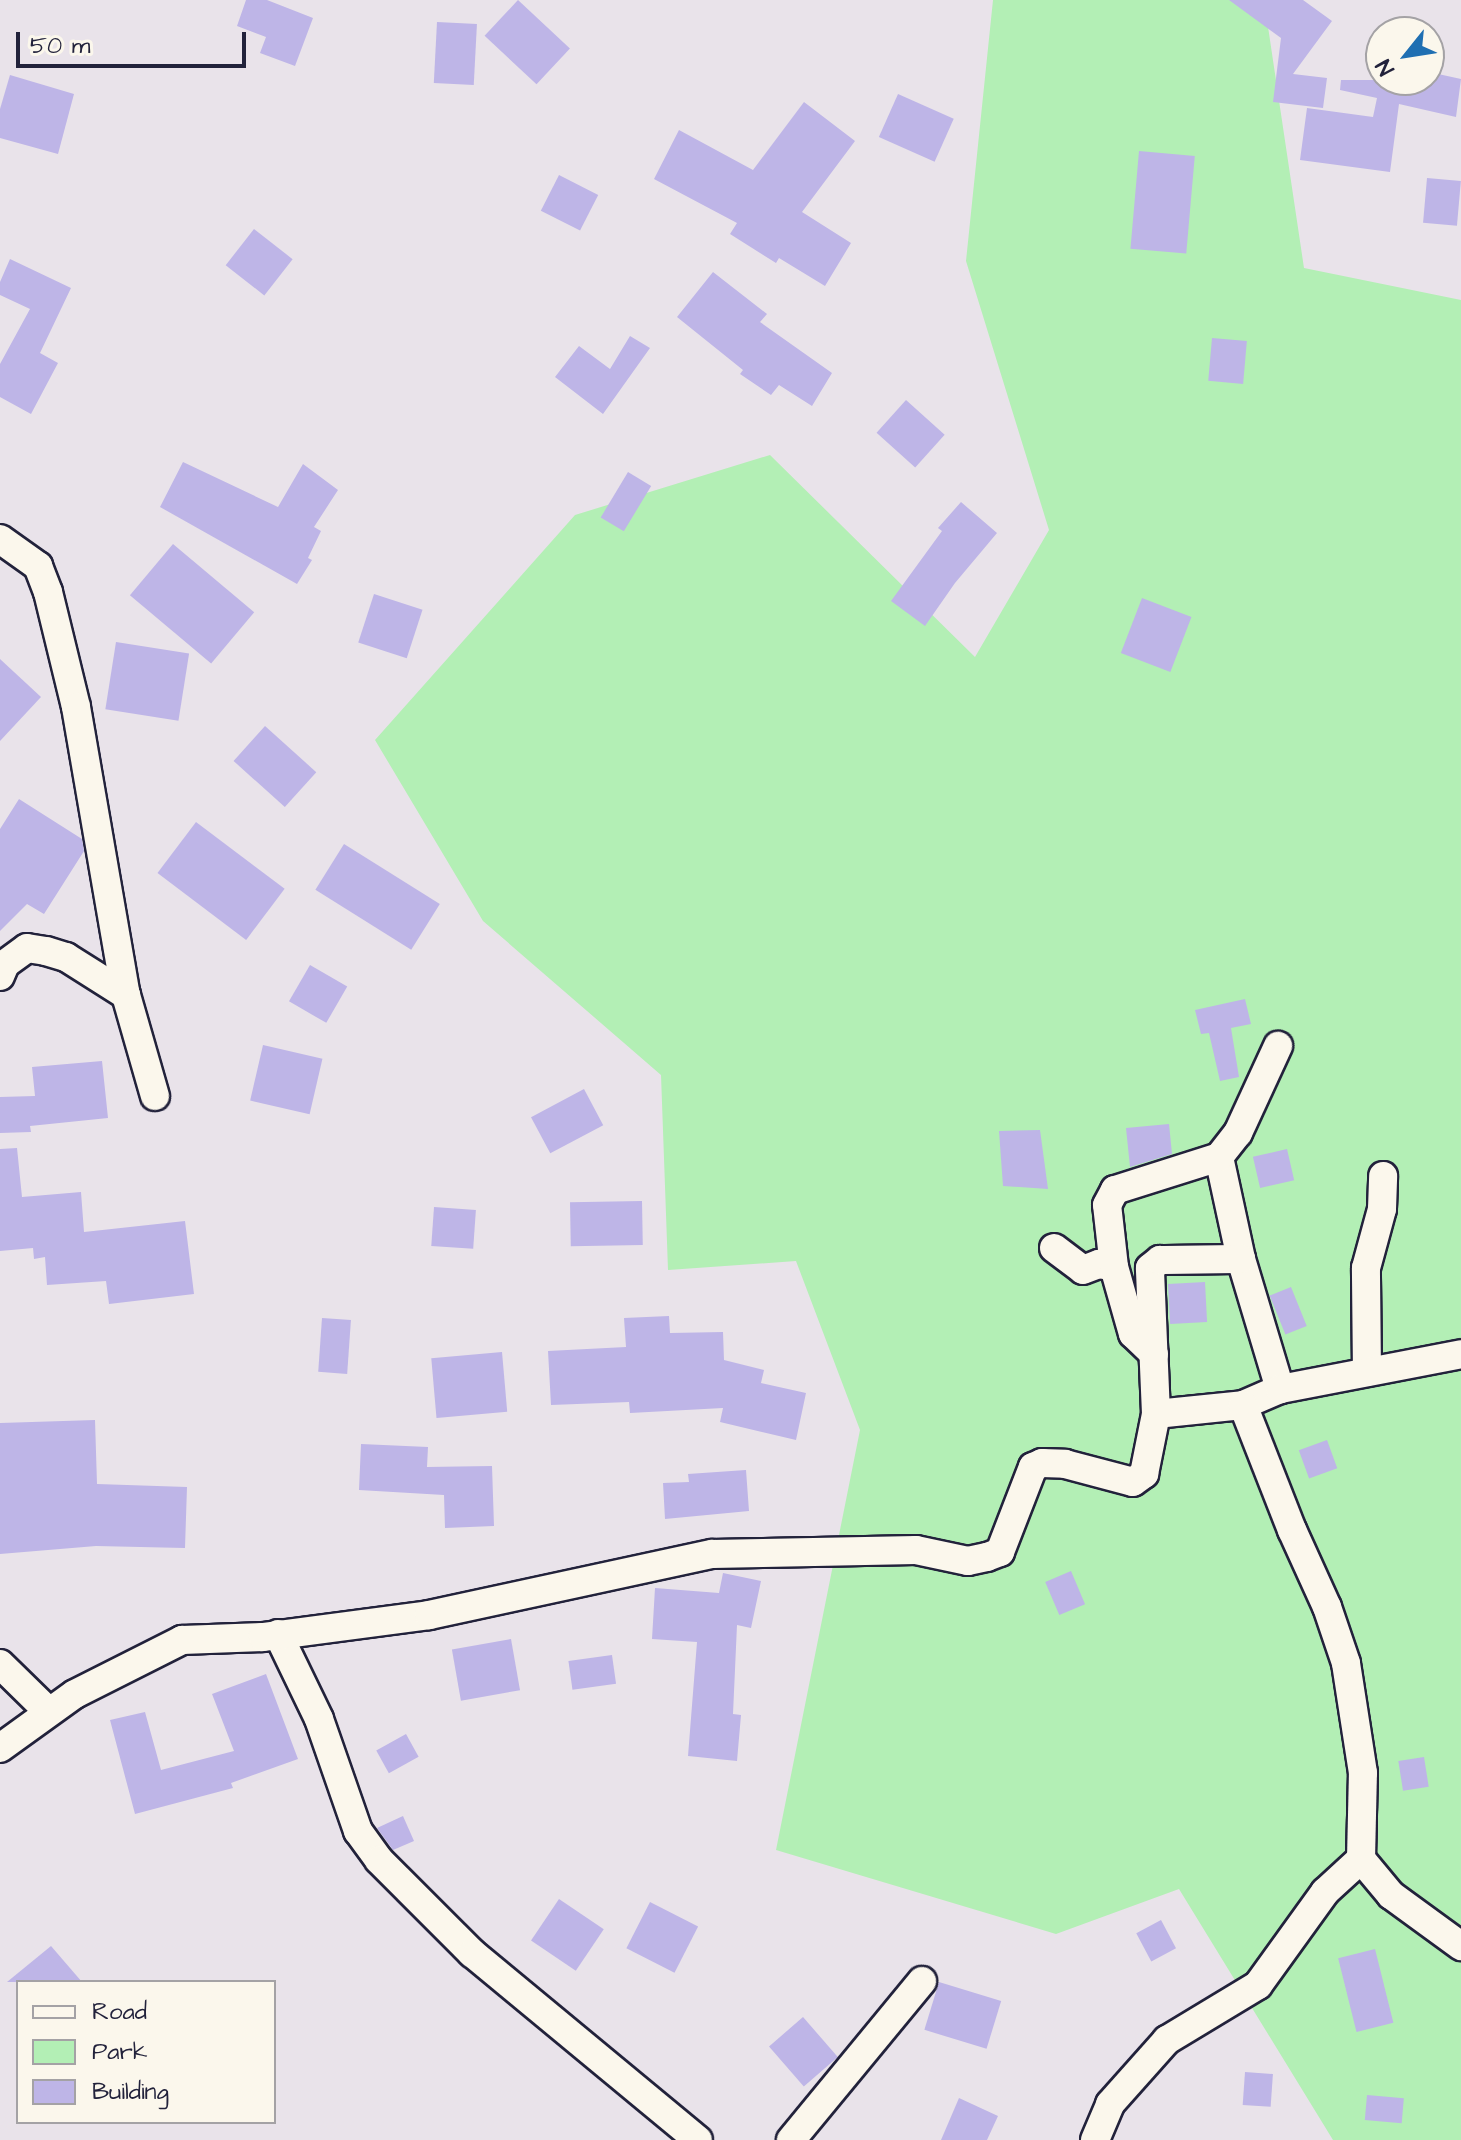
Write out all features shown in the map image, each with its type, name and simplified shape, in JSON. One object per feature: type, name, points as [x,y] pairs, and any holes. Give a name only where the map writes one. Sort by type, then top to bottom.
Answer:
[{"type":"street","points":[[0,539],[38,566],[48,592],[76,707],[126,995],[155,1096]]},
{"type":"street","points":[[0,976],[5,964],[27,948],[66,957],[126,995]]},
{"type":"street","points":[[1154,1354],[1133,1334],[1114,1267],[1107,1205],[1115,1190],[1219,1157],[1238,1133],[1278,1046]]},
{"type":"street","points":[[1219,1157],[1241,1259],[1280,1389]]},
{"type":"street","points":[[1367,1372],[1366,1268],[1382,1209],[1383,1176]]},
{"type":"street","points":[[1054,1248],[1083,1270],[1099,1264],[1114,1267]]},
{"type":"street","points":[[0,1748],[48,1711],[182,1640],[278,1634],[429,1615],[712,1554],[916,1550],[968,1561],[1000,1552],[1033,1467],[1065,1464],[1133,1482],[1144,1474],[1156,1414],[1150,1268],[1160,1260],[1241,1259]]},
{"type":"street","points":[[1156,1414],[1243,1405],[1280,1389],[1461,1354]]},
{"type":"street","points":[[1243,1405],[1292,1530],[1327,1607],[1346,1663],[1363,1773],[1361,1859],[1391,1895],[1461,1946]]},
{"type":"street","points":[[278,1634],[319,1719],[358,1831],[379,1860],[472,1953],[698,2140]]},
{"type":"street","points":[[0,1664],[48,1711]]},
{"type":"street","points":[[1095,2140],[1110,2104],[1149,2059],[1167,2040],[1258,1985],[1325,1892],[1361,1859]]},
{"type":"street","points":[[791,2140],[922,1981]]},
{"type":"green space","points":[[993,0],[1264,0],[1304,268],[1461,300],[1461,2140],[1333,2140],[1179,1889],[1056,1934],[776,1850],[860,1430],[796,1261],[668,1270],[661,1075],[483,921],[375,740],[575,515],[770,455],[975,657],[1049,530],[966,261]]},
{"type":"building","points":[[246,0],[267,0],[313,18],[295,66],[260,53],[266,37],[237,26]]},
{"type":"building","points":[[518,0],[570,48],[537,84],[485,36]]},
{"type":"building","points":[[1229,0],[1303,0],[1332,21],[1293,74],[1327,78],[1323,108],[1273,102],[1281,38]]},
{"type":"building","points":[[437,22],[477,24],[474,85],[434,83]]},
{"type":"building","points":[[10,75],[74,94],[58,154],[0,138],[0,109]]},
{"type":"building","points":[[1445,76],[1461,79],[1456,117],[1399,104],[1390,172],[1300,160],[1307,108],[1373,117],[1377,98],[1368,96],[1445,96]]},
{"type":"building","points":[[1341,80],[1365,80],[1365,95],[1340,90]]},
{"type":"building","points":[[898,94],[954,119],[935,162],[879,137]]},
{"type":"building","points":[[804,102],[855,141],[802,212],[851,243],[825,286],[779,258],[776,263],[730,234],[737,223],[654,179],[679,130],[753,170]]},
{"type":"building","points":[[1139,151],[1195,156],[1186,254],[1130,249]]},
{"type":"building","points":[[559,175],[598,195],[580,231],[541,211]]},
{"type":"building","points":[[1427,178],[1461,181],[1457,226],[1423,223]]},
{"type":"building","points":[[254,229],[293,259],[264,295],[226,265]]},
{"type":"building","points":[[10,259],[71,288],[40,353],[58,363],[31,414],[0,397],[0,364],[30,309],[0,295],[0,282]]},
{"type":"building","points":[[713,272],[767,314],[760,322],[832,373],[812,406],[779,385],[771,395],[740,374],[743,370],[677,317]]},
{"type":"building","points":[[630,336],[650,348],[603,414],[555,377],[579,346],[610,369]]},
{"type":"building","points":[[1212,338],[1247,341],[1243,384],[1208,381]]},
{"type":"building","points":[[906,400],[945,435],[915,467],[877,433]]},
{"type":"building","points":[[183,462],[278,507],[303,464],[338,490],[314,527],[321,531],[308,558],[312,560],[297,584],[160,507]]},
{"type":"building","points":[[628,472],[651,486],[624,531],[601,517]]},
{"type":"building","points":[[961,502],[997,533],[955,583],[925,626],[891,601],[942,531],[938,528]]},
{"type":"building","points":[[173,544],[254,612],[211,663],[130,595]]},
{"type":"building","points":[[374,594],[423,610],[407,658],[358,643]]},
{"type":"building","points":[[1142,598],[1191,617],[1170,672],[1121,653]]},
{"type":"building","points":[[116,642],[189,654],[178,721],[105,709]]},
{"type":"building","points":[[0,659],[41,697],[0,741]]},
{"type":"building","points":[[265,726],[316,772],[285,807],[234,761]]},
{"type":"building","points":[[19,799],[82,839],[84,851],[44,914],[27,904],[0,931],[0,829]]},
{"type":"building","points":[[196,822],[285,889],[246,940],[157,873]]},
{"type":"building","points":[[344,844],[440,904],[411,950],[315,890]]},
{"type":"building","points":[[310,965],[347,986],[326,1023],[289,1001]]},
{"type":"building","points":[[1245,999],[1251,1024],[1231,1028],[1239,1077],[1220,1081],[1209,1033],[1201,1034],[1195,1010]]},
{"type":"building","points":[[263,1045],[322,1059],[310,1114],[250,1101]]},
{"type":"building","points":[[102,1061],[108,1118],[30,1126],[31,1132],[0,1133],[0,1097],[35,1096],[32,1067]]},
{"type":"building","points":[[584,1089],[603,1125],[550,1153],[531,1117]]},
{"type":"building","points":[[1169,1124],[1172,1154],[1130,1167],[1126,1128]]},
{"type":"building","points":[[1040,1130],[1048,1189],[1003,1186],[999,1131]]},
{"type":"building","points":[[17,1148],[22,1197],[81,1192],[84,1232],[185,1221],[194,1294],[109,1304],[106,1281],[47,1285],[45,1257],[34,1259],[33,1248],[0,1251],[0,1149]]},
{"type":"building","points":[[1287,1149],[1294,1180],[1260,1188],[1253,1157]]},
{"type":"building","points":[[642,1201],[643,1245],[571,1246],[570,1202]]},
{"type":"building","points":[[434,1207],[476,1210],[473,1249],[431,1246]]},
{"type":"building","points":[[1205,1282],[1207,1322],[1170,1324],[1168,1284]]},
{"type":"building","points":[[1291,1287],[1307,1326],[1285,1335],[1270,1296]]},
{"type":"building","points":[[669,1316],[670,1333],[723,1332],[724,1360],[764,1370],[761,1383],[806,1393],[796,1440],[720,1422],[723,1408],[630,1413],[629,1402],[551,1405],[548,1351],[626,1347],[624,1318]]},
{"type":"building","points":[[322,1318],[351,1320],[347,1374],[318,1372]]},
{"type":"building","points":[[502,1352],[507,1412],[436,1418],[431,1358]]},
{"type":"building","points":[[95,1420],[97,1484],[187,1487],[185,1548],[96,1546],[0,1554],[0,1423]]},
{"type":"building","points":[[1327,1440],[1337,1468],[1309,1478],[1299,1450]]},
{"type":"building","points":[[361,1444],[428,1447],[427,1467],[492,1466],[494,1526],[445,1528],[444,1495],[359,1490]]},
{"type":"building","points":[[746,1470],[749,1511],[665,1519],[663,1483],[689,1482],[688,1474]]},
{"type":"building","points":[[1071,1571],[1085,1604],[1059,1615],[1045,1582]]},
{"type":"building","points":[[723,1573],[761,1581],[751,1628],[737,1625],[733,1714],[741,1715],[737,1761],[688,1756],[697,1642],[652,1639],[655,1588],[719,1593]]},
{"type":"building","points":[[511,1639],[520,1690],[461,1701],[452,1649]]},
{"type":"building","points":[[612,1655],[616,1684],[572,1690],[568,1661]]},
{"type":"building","points":[[266,1674],[298,1759],[231,1783],[233,1788],[135,1814],[110,1720],[145,1712],[161,1770],[234,1751],[212,1694]]},
{"type":"building","points":[[406,1734],[419,1757],[389,1773],[376,1750]]},
{"type":"building","points":[[1424,1757],[1429,1787],[1403,1791],[1398,1761]]},
{"type":"building","points":[[403,1816],[414,1841],[393,1850],[377,1828]]},
{"type":"building","points":[[559,1899],[604,1929],[576,1971],[531,1940]]},
{"type":"building","points":[[650,1902],[698,1927],[675,1973],[626,1948]]},
{"type":"building","points":[[1161,1920],[1176,1948],[1151,1961],[1136,1933]]},
{"type":"building","points":[[51,1946],[80,1980],[16,1980],[7,1982]]},
{"type":"building","points":[[1375,1949],[1393,2023],[1357,2032],[1338,1958]]},
{"type":"building","points":[[939,1982],[1001,2001],[987,2049],[924,2030]]},
{"type":"building","points":[[803,2017],[838,2057],[804,2087],[769,2047]]},
{"type":"building","points":[[1245,2072],[1273,2074],[1271,2107],[1243,2105]]},
{"type":"building","points":[[1367,2095],[1404,2098],[1402,2123],[1365,2120]]},
{"type":"building","points":[[959,2098],[998,2116],[987,2140],[941,2140]]}]
